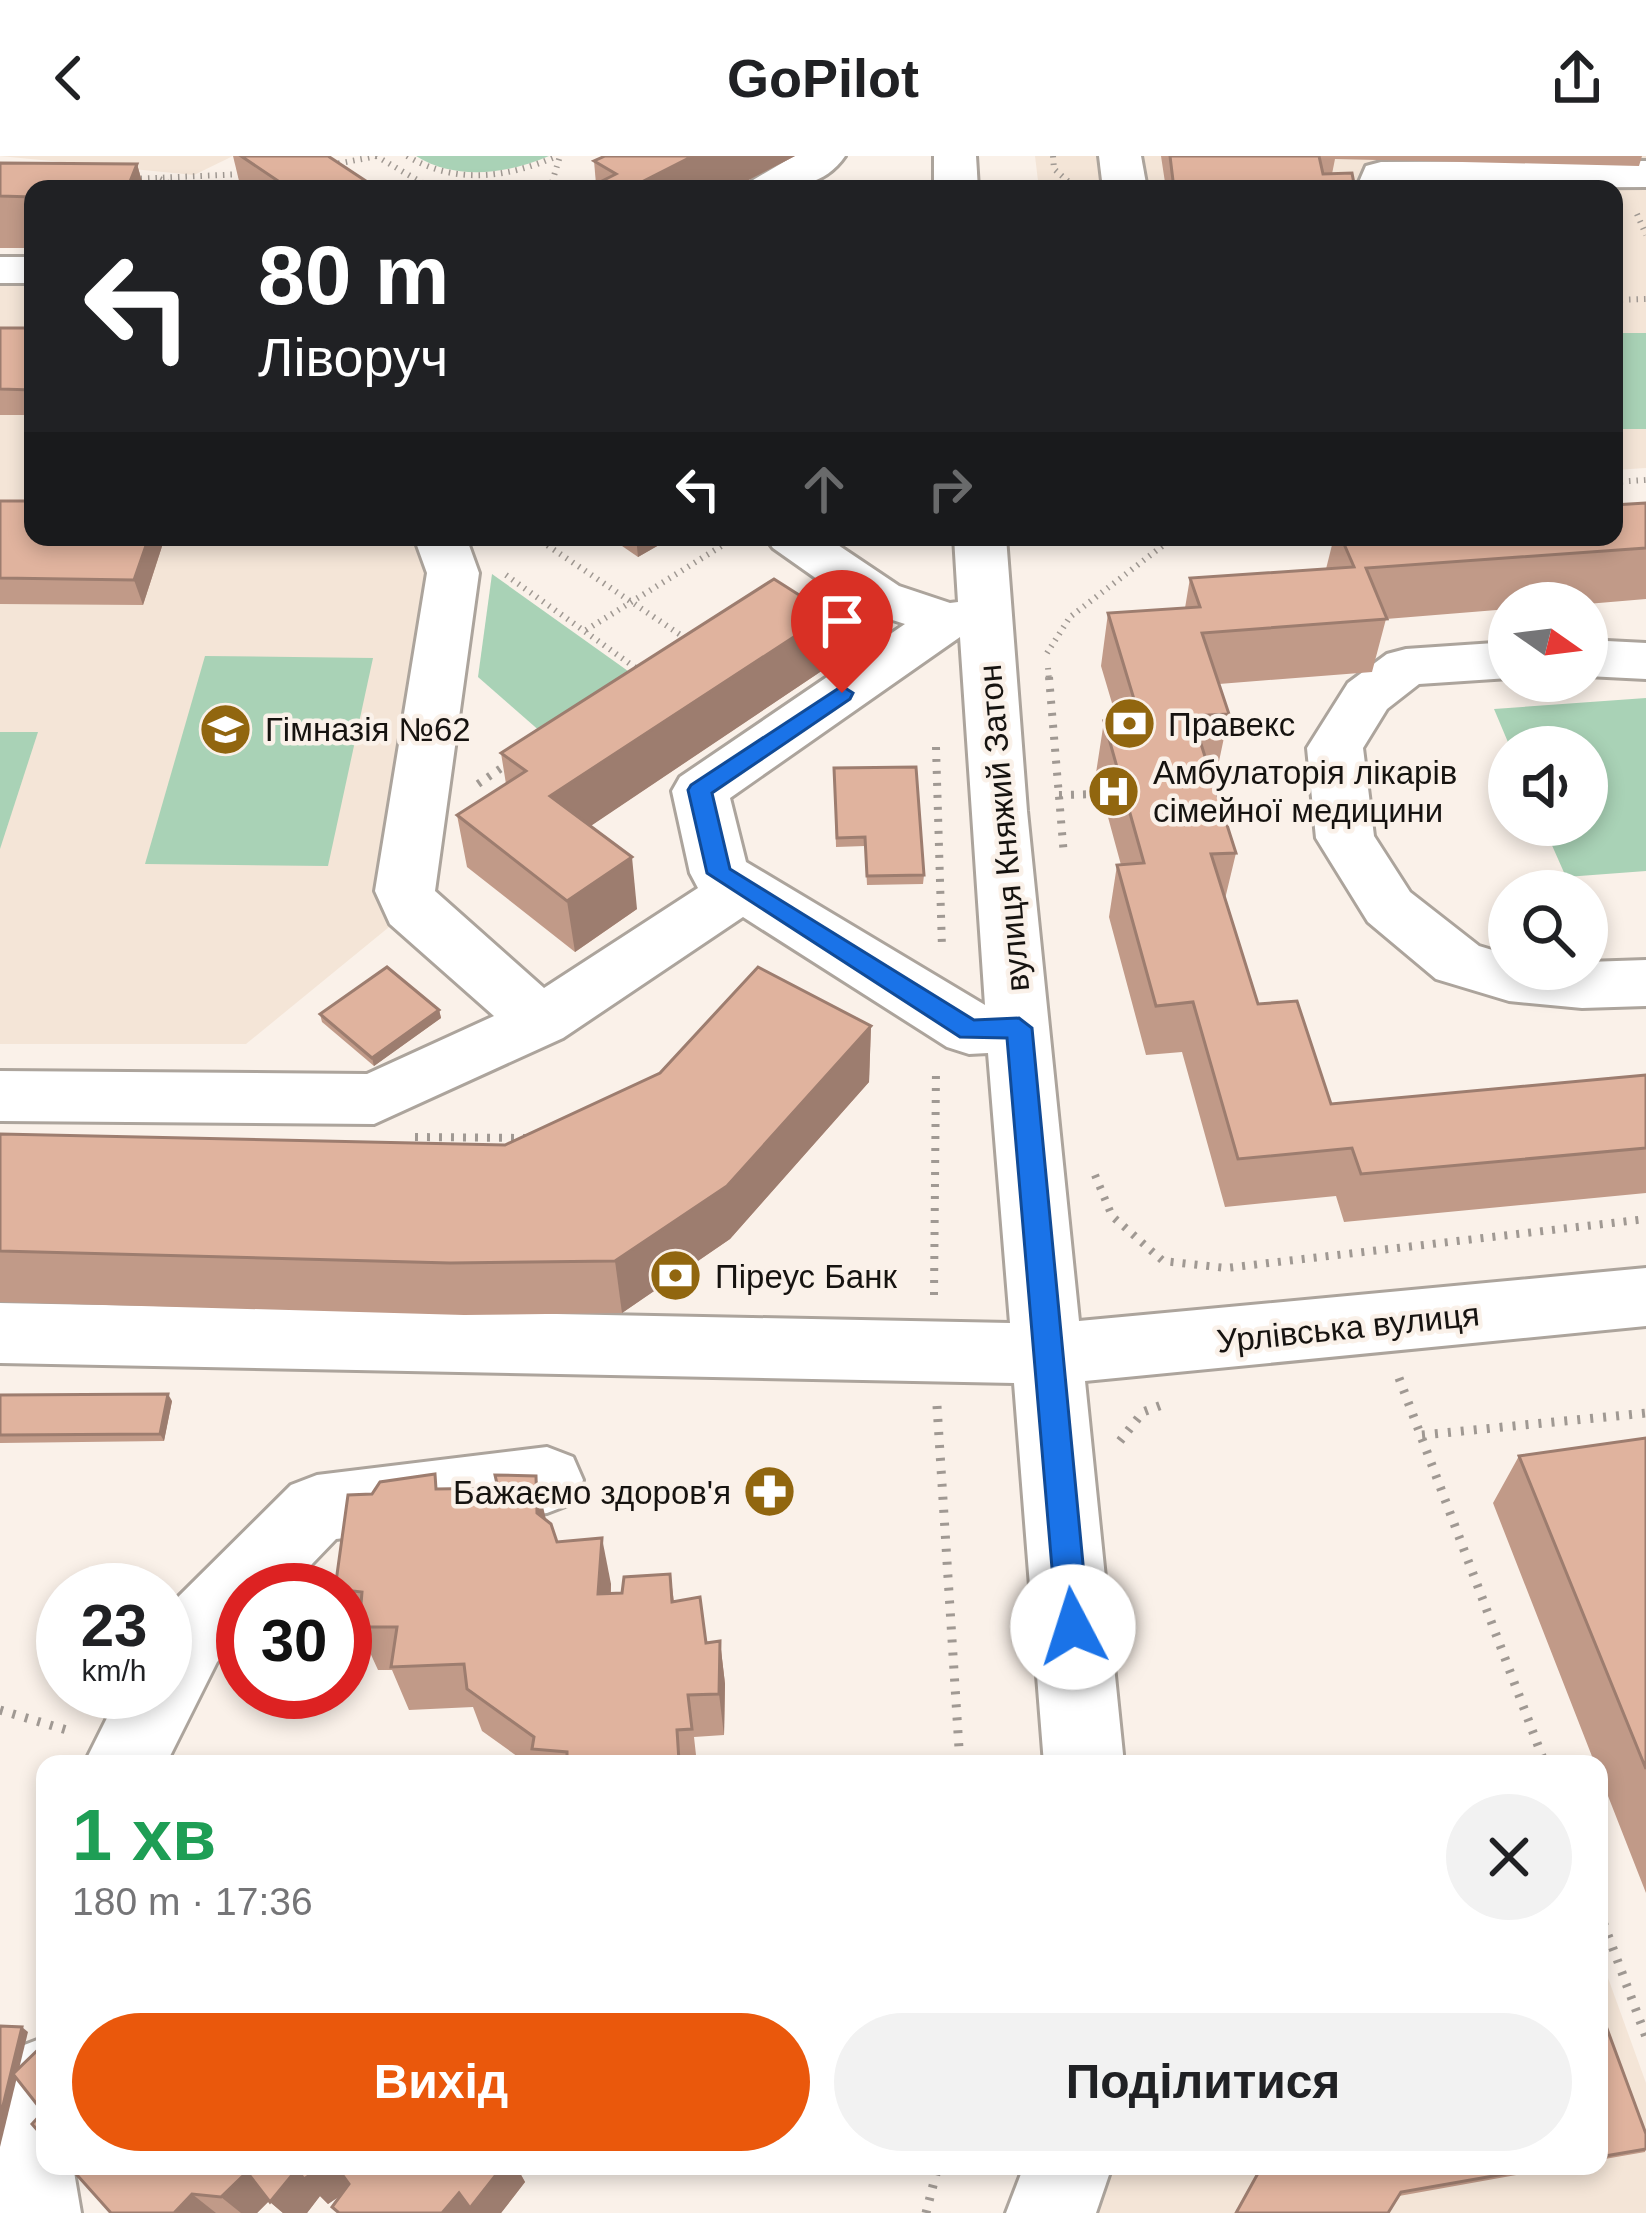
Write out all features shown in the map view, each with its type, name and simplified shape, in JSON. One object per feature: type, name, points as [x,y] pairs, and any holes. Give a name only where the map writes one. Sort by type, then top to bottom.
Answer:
[{"type":"street","points":[[783,180],[824,156]]},
{"type":"street","points":[[1380,180],[1381,175],[1646,174]]},
{"type":"street","points":[[443,546],[453,573],[405,891],[411,909],[541,1021]]},
{"type":"street","points":[[804,546],[880,598],[967,618]]},
{"type":"street","name":"вулиця Княжий Затон","points":[[979,546],[967,618],[1019,1028],[1083,1755]]},
{"type":"street","points":[[967,618],[700,790],[719,873],[969,1030],[1019,1028]]},
{"type":"street","points":[[1608,659],[1646,661]]},
{"type":"street","points":[[1488,661],[1406,667],[1366,696],[1335,748],[1345,838],[1389,907],[1458,964],[1509,978],[1582,986],[1646,983]]},
{"type":"street","points":[[0,1096],[374,1099],[541,1021],[742,887]]},
{"type":"street","name":"Урлівська вулиця","points":[[0,1334],[1051,1354],[1646,1297]]},
{"type":"street","points":[[147,1731],[190,1637],[317,1508],[547,1480]]},
{"type":"street","points":[[36,2122],[28,2160],[36,2213]]},
{"type":"street","points":[[1052,2213],[1065,2175]]},
{"type":"path","points":[[320,166],[376,156],[418,180]]},
{"type":"path","points":[[407,156],[443,173],[474,176],[521,170],[559,156]]},
{"type":"path","points":[[126,179],[262,172]]},
{"type":"path","points":[[158,178],[162,180]]},
{"type":"path","points":[[548,546],[693,644],[677,654]]},
{"type":"path","points":[[586,630],[722,546]]},
{"type":"path","points":[[1047,653],[1070,617],[1162,546]]},
{"type":"path","points":[[502,572],[645,675],[625,687]]},
{"type":"path","points":[[1045,630],[1064,863]]},
{"type":"path","points":[[469,789],[528,751]]},
{"type":"path","points":[[1058,795],[1102,794]]},
{"type":"path","points":[[920,1058],[937,1069],[933,1262]]},
{"type":"path","points":[[401,1137],[542,1138]]},
{"type":"path","points":[[1090,1162],[1112,1216],[1163,1261],[1226,1268],[1646,1220]]},
{"type":"path","points":[[1397,1375],[1541,1755]]},
{"type":"path","points":[[1116,1445],[1143,1412],[1176,1399]]},
{"type":"path","points":[[1422,1436],[1646,1413]]},
{"type":"path","points":[[938,1442],[959,1755]]},
{"type":"path","points":[[0,1710],[147,1731]]},
{"type":"path","points":[[1608,1952],[1646,2037]]},
{"type":"path","points":[[926,2213],[936,2175]]},
{"type":"shaded area","points":[[0,156],[233,156],[194,175]]},
{"type":"shaded area","points":[[1035,156],[1646,156],[1646,468],[1623,469],[1623,180],[1038,180]]},
{"type":"shaded area","name":"Гімназія №62","points":[[0,283],[24,283],[24,546],[470,546],[475,563],[427,896],[246,1044],[0,1044]]},
{"type":"shaded area","points":[[1608,1978],[1646,2083],[1646,2213],[1084,2213],[1097,2175],[1608,2175]]},
{"type":"green space","points":[[416,156],[549,156],[516,167],[465,172]]},
{"type":"green space","points":[[1623,333],[1646,333],[1646,429],[1623,429]]},
{"type":"green space","points":[[492,574],[635,676],[542,733],[478,677]]},
{"type":"green space","points":[[205,656],[373,658],[328,866],[145,864]]},
{"type":"green space","points":[[1646,698],[1646,871],[1563,870],[1552,846],[1608,846],[1608,726],[1501,726],[1494,709]]},
{"type":"green space","points":[[0,732],[38,732],[0,849]]},
{"type":"building","points":[[241,156],[328,156],[364,180],[277,180]]},
{"type":"building","points":[[605,156],[693,156],[646,180],[604,180],[616,174],[594,161]]},
{"type":"building","points":[[1170,156],[1319,156],[1323,174],[1352,173],[1353,180],[1173,180]]},
{"type":"building","points":[[0,163],[137,164],[131,180],[24,180],[24,197],[0,196]]},
{"type":"building","points":[[0,328],[24,328],[24,390],[0,389]]},
{"type":"building","points":[[0,501],[24,501],[24,546],[146,546],[134,580],[0,578]]},
{"type":"building","points":[[1646,503],[1646,548],[1366,568],[1387,619],[1202,633],[1229,714],[1192,716],[1236,853],[1211,854],[1258,1004],[1297,1001],[1331,1104],[1646,1075],[1646,1148],[1361,1174],[1352,1148],[1238,1159],[1193,1002],[1156,1006],[1117,865],[1144,863],[1104,721],[1140,719],[1108,613],[1200,607],[1190,578],[1354,567],[1345,546],[1623,546],[1623,504]]},
{"type":"building","points":[[774,579],[829,614],[550,796],[632,857],[567,901],[457,815],[526,771],[501,753]]},
{"type":"building","points":[[916,767],[924,875],[867,876],[865,837],[837,838],[834,768]]},
{"type":"building","points":[[387,967],[439,1010],[372,1058],[320,1014]]},
{"type":"building","points":[[758,967],[871,1026],[727,1186],[615,1261],[450,1263],[0,1251],[0,1134],[505,1145],[660,1073]]},
{"type":"building","points":[[168,1394],[160,1434],[0,1435],[0,1395]]},
{"type":"building","points":[[1646,1438],[1646,1769],[1519,1456]]},
{"type":"building","points":[[435,1474],[436,1489],[498,1488],[495,1475],[536,1476],[537,1513],[551,1524],[557,1542],[602,1538],[598,1594],[622,1593],[624,1577],[670,1574],[672,1602],[700,1597],[706,1643],[720,1641],[719,1694],[688,1695],[692,1729],[677,1730],[679,1755],[567,1755],[532,1749],[534,1737],[467,1689],[464,1664],[391,1667],[397,1627],[372,1627],[372,1563],[339,1563],[348,1495],[372,1494],[380,1482]]},
{"type":"building","points":[[0,2026],[22,2027],[0,2118]]},
{"type":"building","points":[[1608,2031],[1646,2134],[1646,2149],[1608,2155]]},
{"type":"building","points":[[36,2052],[36,2103],[13,2074]]},
{"type":"building","points":[[77,2175],[244,2175],[221,2197],[192,2194],[174,2213],[111,2213]]},
{"type":"building","points":[[249,2175],[292,2175],[270,2202]]},
{"type":"building","points":[[342,2175],[496,2175],[470,2208],[459,2193],[442,2213],[339,2213],[332,2207],[349,2184]]},
{"type":"building","points":[[1257,2175],[1498,2175],[1401,2192],[1388,2213],[1236,2213]]},
{"type":"place","name":"Правекс","points":[[1129,724]]},
{"type":"place","name":"Гімназія №62","points":[[226,729]]},
{"type":"place","name":"Амбулаторія лікарів сімейної медицини","points":[[1114,791]]},
{"type":"place","name":"Піреус Банк","points":[[676,1276]]},
{"type":"place","name":"Бажаємо здоров'я","points":[[770,1492]]},
{"type":"route","points":[[842,693],[700,790],[719,873],[969,1030],[1019,1028],[1073,1627]]}]
